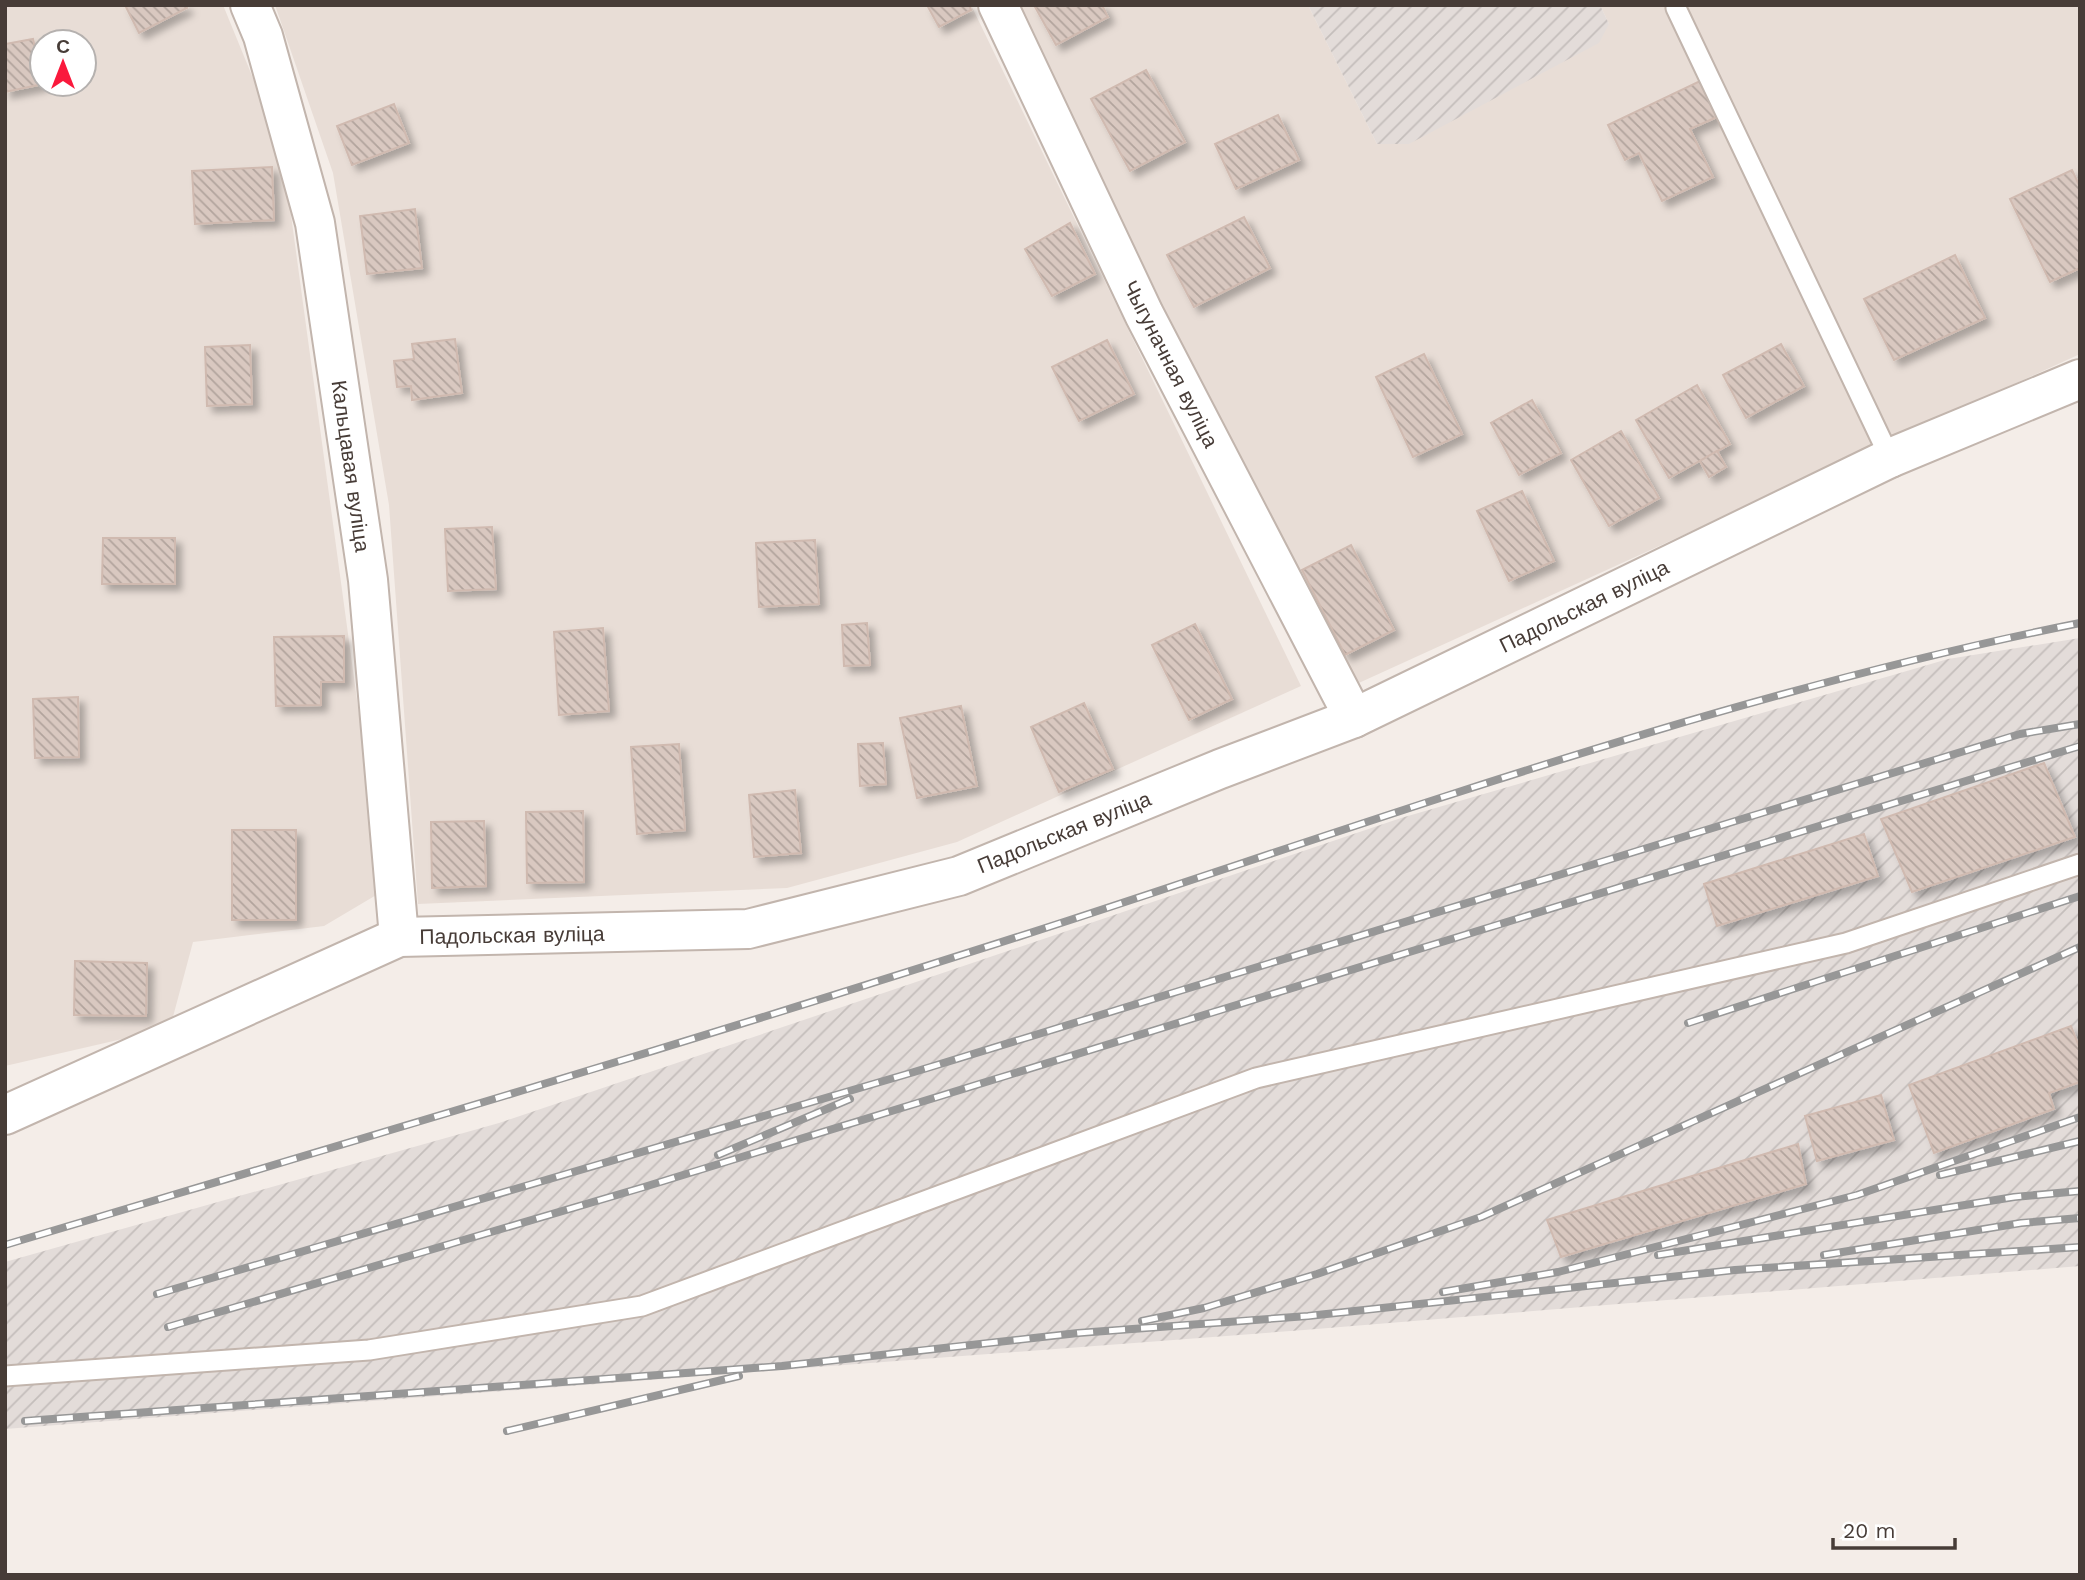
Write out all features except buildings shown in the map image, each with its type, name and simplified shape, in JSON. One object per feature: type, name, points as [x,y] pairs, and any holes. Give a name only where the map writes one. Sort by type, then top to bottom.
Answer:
[{"type":"street","name":"Кальцавая вуліца","points":[[250,5],[263,36],[315,223],[368,580],[400,937]]},
{"type":"street","name":"Чыгуначная вуліца","points":[[998,5],[1144,314],[1354,718]]},
{"type":"street","name":"Падольская вуліца","points":[[5,1115],[400,937],[748,929],[959,876],[1220,769],[1354,718],[1890,458],[2080,379]]},
{"type":"lane","points":[[1676,8],[1890,458]]},
{"type":"lane","points":[[5,1376],[369,1350],[642,1306],[1256,1078],[1846,943],[2080,864]]},
{"type":"shaded area","points":[[5,5],[223,5],[282,149],[383,891],[324,926],[193,942],[170,1028],[5,1066]]},
{"type":"shaded area","points":[[275,5],[971,5],[1301,686],[957,842],[787,888],[418,904],[389,505],[333,173]]},
{"type":"shaded area","points":[[1016,5],[1308,5],[1377,144],[1408,144],[1609,24],[1600,5],[2080,5],[2080,354],[1350,687]]},
{"type":"shaded area","points":[[1308,5],[1600,5],[1609,24],[1599,43],[1409,144],[1377,144]]},
{"type":"shaded area","points":[[2080,638],[2080,1266],[1304,1330],[5,1429],[5,1262],[499,1123],[1401,818],[1948,659]]},
{"type":"railway","points":[[5,1245],[802,1005],[1443,797],[1695,719],[1951,651],[2080,623]]},
{"type":"railway","points":[[157,1294],[914,1072],[2020,734],[2080,724]]},
{"type":"railway","points":[[168,1327],[644,1187],[2080,746]]},
{"type":"railway","points":[[1688,1023],[2080,896]]},
{"type":"railway","points":[[1142,1321],[1204,1308],[1317,1274],[1481,1217],[2080,947]]},
{"type":"railway","points":[[718,1155],[850,1099]]},
{"type":"railway","points":[[1443,1292],[1558,1272],[1857,1195],[2080,1117]]},
{"type":"railway","points":[[1940,1175],[2080,1141]]},
{"type":"railway","points":[[1658,1255],[2014,1197],[2080,1191]]},
{"type":"railway","points":[[1824,1255],[2021,1223],[2080,1218]]},
{"type":"railway","points":[[25,1421],[782,1366],[1078,1333],[1308,1316],[1735,1270],[2080,1247]]},
{"type":"railway","points":[[507,1431],[739,1376]]}]
